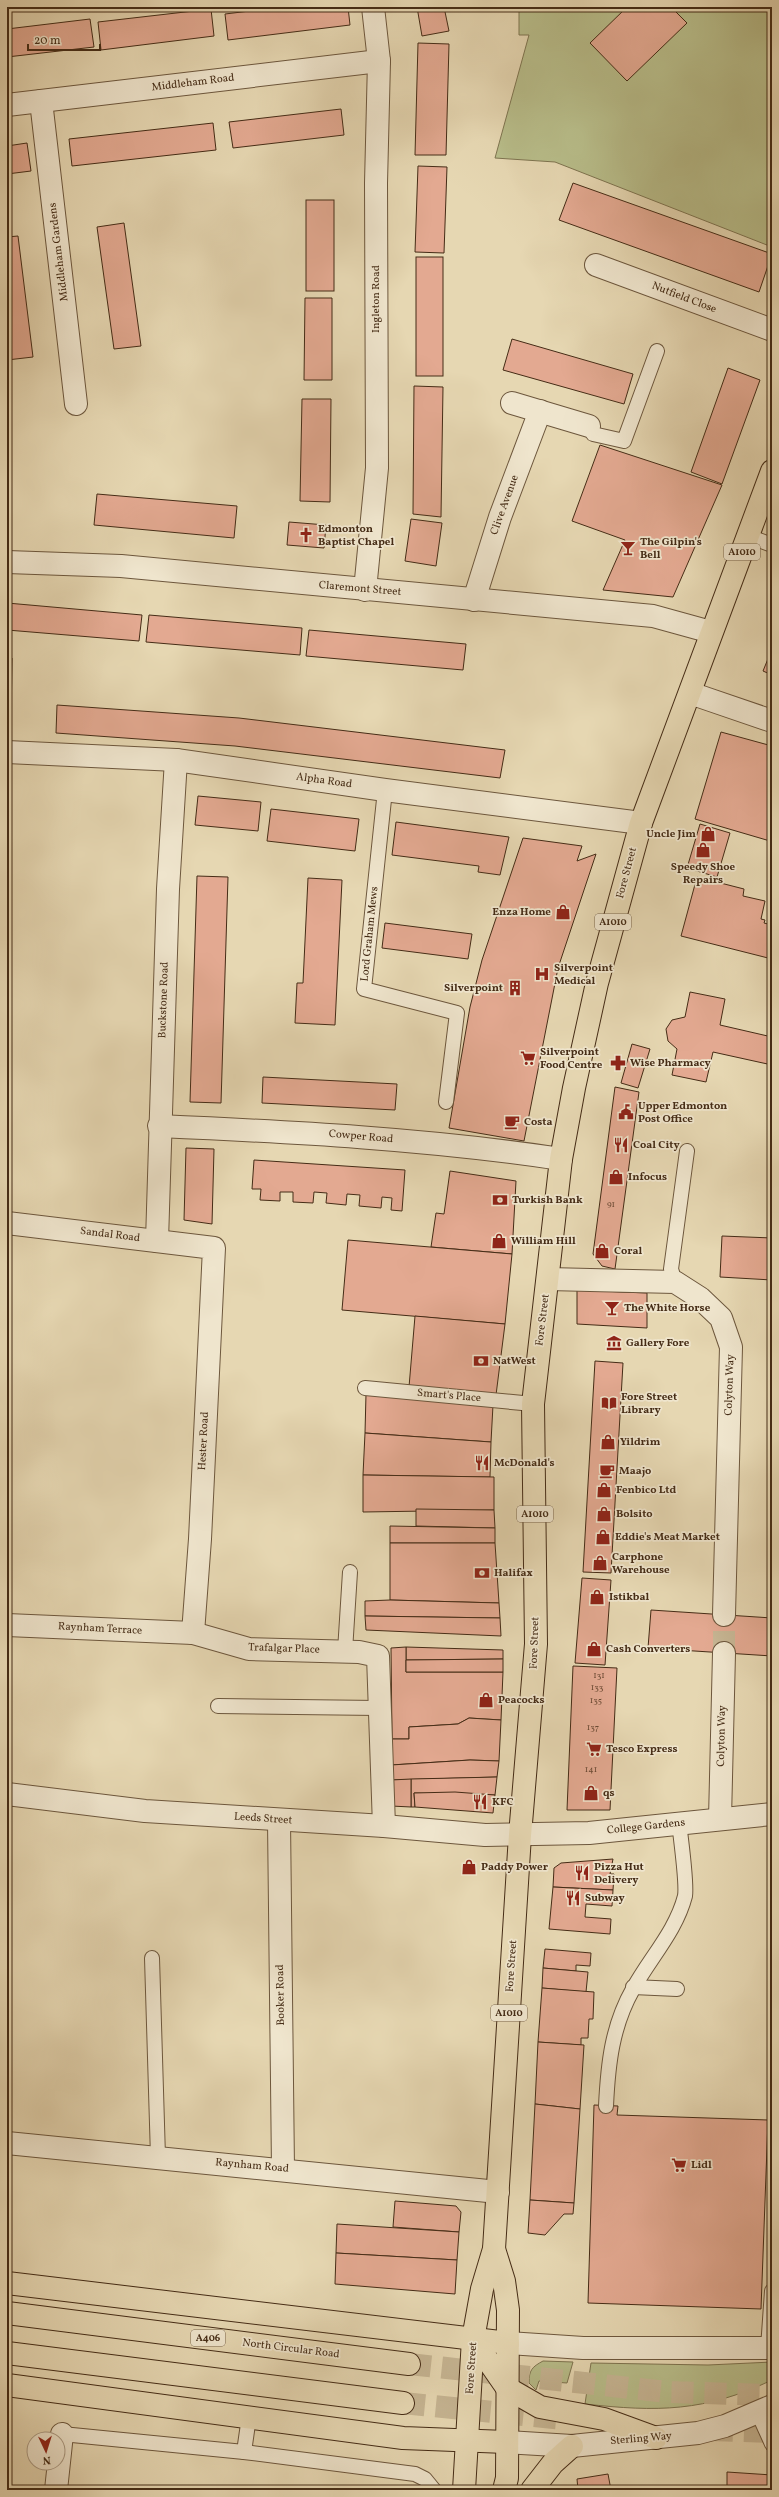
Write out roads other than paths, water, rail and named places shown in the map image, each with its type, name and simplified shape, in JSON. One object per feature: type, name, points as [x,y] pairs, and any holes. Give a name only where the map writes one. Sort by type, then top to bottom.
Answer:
[{"type":"main road","name":"Fore Street","points":[[464,2490],[473,2339],[482,2289],[494,2249],[520,1835],[536,1644],[533,1404],[562,1159],[574,1088],[597,982],[640,823],[772,471]]},
{"type":"main road","name":"Fore Street","points":[[494,2249],[507,2296],[507,2478],[504,2490]]},
{"type":"main road","points":[[7,2282],[508,2343]]},
{"type":"main road","name":"North Circular Road","points":[[7,2313],[409,2364]]},
{"type":"main road","points":[[473,2339],[507,2388],[540,2407],[604,2419],[656,2438]]},
{"type":"main road","points":[[7,2353],[403,2403]]},
{"type":"main road","points":[[7,2385],[403,2438],[506,2442]]},
{"type":"main road","points":[[532,2490],[553,2462],[572,2446]]},
{"type":"street","name":"Ingleton Road","points":[[365,590],[377,468],[376,184],[379,61],[373,7]]},
{"type":"street","name":"Middleham Road","points":[[7,105],[379,61]]},
{"type":"street","name":"Middleham Gardens","points":[[41,101],[76,404]]},
{"type":"street","name":"Nutfield Close","points":[[596,265],[772,330]]},
{"type":"street","points":[[512,402],[589,426]]},
{"type":"street","name":"Clive Avenue","points":[[474,600],[500,517],[540,411]]},
{"type":"street","name":"Claremont Street","points":[[7,562],[121,566],[653,616],[711,632]]},
{"type":"street","points":[[690,693],[772,721]]},
{"type":"street","name":"Alpha Road","points":[[7,752],[176,760],[385,790],[640,823]]},
{"type":"street","name":"Buckstone Road","points":[[157,1241],[159,1126],[168,889],[176,760]]},
{"type":"street","name":"Cowper Road","points":[[159,1126],[315,1133],[500,1150],[562,1159]]},
{"type":"street","name":"Sandal Road","points":[[7,1223],[214,1248]]},
{"type":"street","name":"Hester Road","points":[[193,1633],[200,1539],[214,1248]]},
{"type":"street","points":[[548,1278],[675,1282]]},
{"type":"street","name":"Colyton Way","points":[[675,1282],[700,1298],[721,1318],[731,1347],[724,1615]]},
{"type":"street","name":"Raynham Terrace","points":[[7,1625],[193,1633]]},
{"type":"street","name":"Trafalgar Place","points":[[193,1633],[249,1649],[345,1651],[378,1656],[378,1708]]},
{"type":"street","name":"Colyton Way","points":[[720,1819],[724,1653]]},
{"type":"street","points":[[378,1708],[381,1722],[384,1826]]},
{"type":"street","name":"Leeds Street","points":[[7,1794],[144,1811],[384,1826],[486,1835],[520,1835]]},
{"type":"street","name":"College Gardens","points":[[520,1835],[589,1833],[772,1814]]},
{"type":"street","name":"Booker Road","points":[[278,1820],[283,2169]]},
{"type":"street","name":"Raynham Road","points":[[7,2143],[283,2169],[498,2192]]},
{"type":"street","points":[[508,2343],[584,2348],[770,2348]]},
{"type":"street","name":"Sterling Way","points":[[506,2442],[572,2446],[698,2434],[765,2410]]},
{"type":"street","points":[[56,2490],[58,2471]]},
{"type":"lane","points":[[589,426],[593,434],[624,441],[657,351]]},
{"type":"lane","points":[[748,536],[772,545]]},
{"type":"lane","name":"Lord Graham Mews","points":[[385,790],[364,989],[457,1013],[446,1102]]},
{"type":"lane","points":[[675,1282],[671,1270],[688,1151]]},
{"type":"lane","name":"Smart's Place","points":[[364,1388],[533,1404]]},
{"type":"lane","points":[[345,1651],[350,1572]]},
{"type":"lane","points":[[218,1706],[378,1708]]},
{"type":"lane","points":[[606,2106],[608,2066],[613,2037],[633,1987],[676,1922],[685,1895],[679,1824]]},
{"type":"lane","points":[[152,1958],[158,2157]]},
{"type":"lane","points":[[633,1987],[677,1990]]},
{"type":"lane","points":[[770,2348],[772,2291]]},
{"type":"lane","points":[[765,2410],[772,2444]]},
{"type":"lane","points":[[244,2452],[249,2417]]},
{"type":"lane","points":[[66,2434],[244,2452],[415,2474],[424,2479],[434,2490]]},
{"type":"tunnel","points":[[724,1615],[724,1653]]},
{"type":"tunnel","points":[[409,2364],[667,2392],[772,2395]]},
{"type":"tunnel","points":[[403,2403],[563,2419]]},
{"type":"tunnel","points":[[711,2430],[772,2432]]},
{"type":"place","name":"Edmonton Baptist Chapel","points":[[306,535]]},
{"type":"place","name":"The Gilpin's Bell","points":[[628,548]]},
{"type":"place","name":"Uncle Jim","points":[[708,834]]},
{"type":"place","name":"Speedy Shoe Repairs","points":[[703,850]]},
{"type":"place","name":"Enza Home","points":[[563,912]]},
{"type":"place","name":"Silverpoint Medical","points":[[542,974]]},
{"type":"place","name":"Silverpoint","points":[[515,988]]},
{"type":"place","name":"Silverpoint Food Centre","points":[[528,1058]]},
{"type":"place","name":"Wise Pharmacy","points":[[618,1063]]},
{"type":"place","name":"Upper Edmonton Post Office","points":[[626,1112]]},
{"type":"place","name":"Costa","points":[[512,1122]]},
{"type":"place","name":"Coal City","points":[[621,1145]]},
{"type":"place","name":"Infocus","points":[[616,1177]]},
{"type":"place","name":"Turkish Bank","points":[[500,1200]]},
{"type":"place","name":"William Hill","points":[[499,1241]]},
{"type":"place","name":"Coral","points":[[602,1251]]},
{"type":"place","name":"The White Horse","points":[[612,1308]]},
{"type":"place","name":"Gallery Fore","points":[[614,1343]]},
{"type":"place","name":"NatWest","points":[[481,1361]]},
{"type":"place","name":"Fore Street Library","points":[[609,1403]]},
{"type":"place","name":"Yildrim","points":[[608,1442]]},
{"type":"place","name":"McDonald's","points":[[482,1463]]},
{"type":"place","name":"Maajo","points":[[607,1471]]},
{"type":"place","name":"Fenbico Ltd","points":[[604,1490]]},
{"type":"place","name":"Bolsito","points":[[604,1514]]},
{"type":"place","name":"Eddie's Meat Market","points":[[603,1537]]},
{"type":"place","name":"Carphone Warehouse","points":[[600,1563]]},
{"type":"place","name":"Halifax","points":[[482,1573]]},
{"type":"place","name":"Istikbal","points":[[597,1597]]},
{"type":"place","name":"Cash Converters","points":[[594,1649]]},
{"type":"place","name":"Peacocks","points":[[486,1700]]},
{"type":"place","name":"Tesco Express","points":[[594,1749]]},
{"type":"place","name":"qs","points":[[591,1793]]},
{"type":"place","name":"KFC","points":[[480,1802]]},
{"type":"place","name":"Paddy Power","points":[[469,1867]]},
{"type":"place","name":"Pizza Hut Delivery","points":[[582,1873]]},
{"type":"place","name":"Subway","points":[[573,1898]]},
{"type":"place","name":"Lidl","points":[[679,2165]]}]
